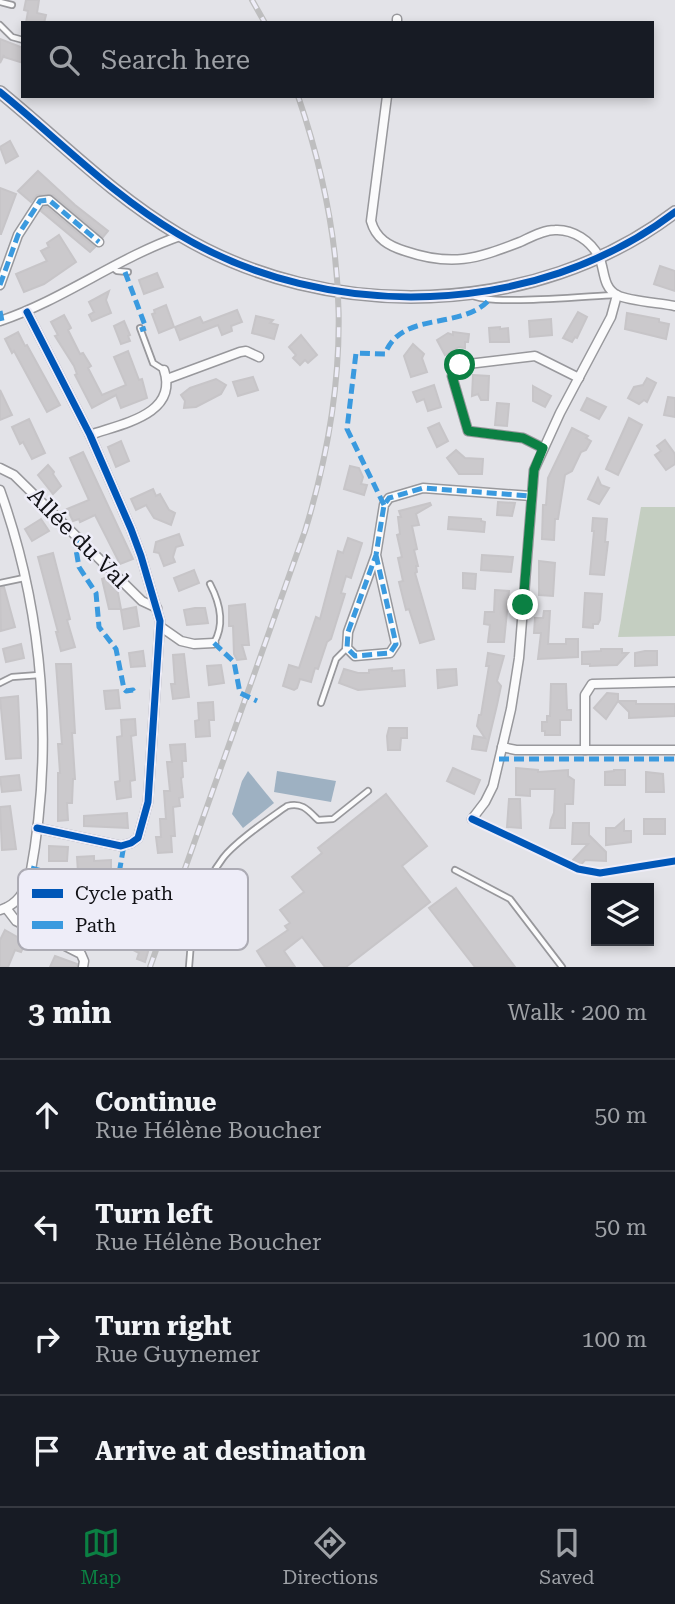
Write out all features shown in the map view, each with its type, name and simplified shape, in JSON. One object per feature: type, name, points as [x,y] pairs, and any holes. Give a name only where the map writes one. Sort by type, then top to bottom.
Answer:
[{"type":"street","points":[[3,95],[100,178],[180,236],[251,269],[314,286],[377,295],[420,297],[467,293],[540,278],[599,256],[639,236],[675,212]]},
{"type":"street","points":[[387,98],[371,221],[377,235],[386,243],[422,256],[469,260],[544,231],[560,230],[584,240],[599,256],[607,284],[617,295],[675,306]]},
{"type":"street","points":[[0,285],[18,236],[40,201],[49,200],[99,242]]},
{"type":"street","points":[[0,311],[1,321],[27,312],[180,236]]},
{"type":"street","points":[[472,819],[490,793],[511,709],[519,658],[534,470],[611,317],[617,295]]},
{"type":"street","points":[[27,312],[90,435],[138,547],[161,627],[150,786],[138,838],[131,844],[121,846],[37,828]]},
{"type":"street","points":[[90,435],[151,412],[160,402],[166,387],[165,374],[240,352],[246,351],[260,357]]},
{"type":"street","points":[[543,448],[523,438],[468,431],[452,376],[454,368],[535,356],[579,378]]},
{"type":"street","name":"Allée du Val","points":[[0,468],[14,475],[142,601],[157,608]]},
{"type":"street","points":[[376,555],[396,633],[396,644],[390,653],[362,656],[350,654],[347,649],[348,632],[376,555],[384,505],[389,498],[424,488],[531,496]]},
{"type":"street","points":[[0,490],[25,577],[36,632],[40,674],[42,765],[37,828],[30,869]]},
{"type":"street","points":[[161,627],[181,641],[194,644],[214,643]]},
{"type":"street","points":[[585,750],[584,701],[589,686],[596,683],[675,682]]},
{"type":"street","points":[[502,747],[516,750],[675,750]]},
{"type":"street","points":[[18,899],[3,909],[18,922]]},
{"type":"street","points":[[76,950],[83,957],[83,967]]},
{"type":"lane","points":[[0,2],[12,5]]},
{"type":"lane","points":[[0,25],[12,37],[21,39]]},
{"type":"lane","points":[[113,268],[128,272]]},
{"type":"lane","points":[[467,293],[478,299],[617,295]]},
{"type":"lane","points":[[140,328],[153,363],[165,374]]},
{"type":"lane","points":[[0,583],[25,577]]},
{"type":"lane","points":[[210,584],[222,625],[214,643]]},
{"type":"lane","points":[[321,703],[336,659],[347,649]]},
{"type":"lane","points":[[0,683],[12,677],[40,674]]},
{"type":"lane","points":[[218,869],[223,857],[287,806],[296,804],[304,807],[317,820],[332,819],[368,791]]},
{"type":"lane","points":[[455,870],[510,898],[562,967]]},
{"type":"shaded area","points":[[641,507],[675,507],[675,636],[618,637]]},
{"type":"water","points":[[248,771],[274,803],[243,828],[232,814],[242,781]]},
{"type":"water","points":[[277,771],[336,781],[331,802],[274,792]]},
{"type":"building","points":[[26,0],[39,0],[37,13],[46,15],[44,21],[26,21],[28,11],[24,10]]},
{"type":"building","points":[[0,39],[21,47],[21,62],[4,55],[0,63]]},
{"type":"building","points":[[10,141],[18,156],[6,163],[0,147]]},
{"type":"building","points":[[38,171],[108,231],[103,237],[53,195],[37,195],[31,202],[18,191]]},
{"type":"building","points":[[0,188],[16,194],[1,234],[0,234]]},
{"type":"building","points":[[44,207],[95,247],[90,252],[41,211]]},
{"type":"building","points":[[59,235],[76,262],[44,284],[24,292],[16,274],[47,261],[41,251],[49,247],[47,243]]},
{"type":"building","points":[[660,266],[675,271],[675,291],[654,284]]},
{"type":"building","points":[[157,273],[163,287],[144,294],[139,280]]},
{"type":"building","points":[[109,291],[106,300],[111,313],[92,321],[89,315],[94,312],[89,302]]},
{"type":"building","points":[[166,305],[174,327],[159,333],[152,314],[155,313],[154,310]]},
{"type":"building","points":[[237,310],[242,322],[231,326],[232,331],[222,335],[218,325],[180,340],[175,327],[200,317],[203,323]]},
{"type":"building","points":[[578,312],[587,317],[577,338],[572,342],[563,338]]},
{"type":"building","points":[[627,313],[659,319],[659,322],[669,324],[666,339],[625,329]]},
{"type":"building","points":[[64,315],[71,328],[68,330],[80,354],[83,353],[91,366],[88,368],[102,395],[126,385],[114,357],[128,351],[139,380],[142,379],[147,398],[121,408],[116,395],[92,408],[75,375],[74,366],[55,336],[58,335],[51,322]]},
{"type":"building","points":[[256,316],[273,320],[270,323],[278,325],[274,339],[252,333]]},
{"type":"building","points":[[551,319],[552,335],[530,337],[529,321]]},
{"type":"building","points":[[124,321],[130,341],[121,344],[114,326]]},
{"type":"building","points":[[489,328],[508,328],[509,342],[490,342]]},
{"type":"building","points":[[18,332],[60,405],[47,412],[5,339]]},
{"type":"building","points":[[453,332],[469,334],[468,342],[465,342],[465,348],[459,347],[445,355],[437,340],[448,333],[453,335]]},
{"type":"building","points":[[301,335],[317,355],[308,363],[305,360],[300,365],[293,358],[296,355],[289,347]]},
{"type":"building","points":[[413,344],[424,354],[422,358],[427,372],[411,377],[404,356]]},
{"type":"building","points":[[473,375],[489,376],[488,400],[481,400],[478,394],[472,396]]},
{"type":"building","points":[[253,377],[258,390],[238,396],[233,382]]},
{"type":"building","points":[[647,378],[656,383],[647,402],[644,400],[639,404],[628,398],[634,387],[643,385]]},
{"type":"building","points":[[216,379],[226,385],[221,394],[196,407],[184,408],[185,401],[181,395],[190,388]]},
{"type":"building","points":[[434,385],[441,407],[428,411],[424,399],[417,402],[413,392]]},
{"type":"building","points":[[533,386],[551,396],[545,407],[533,401]]},
{"type":"building","points":[[0,390],[12,415],[0,420]]},
{"type":"building","points":[[668,397],[675,398],[675,417],[664,415]]},
{"type":"building","points":[[587,398],[606,407],[599,419],[581,410]]},
{"type":"building","points":[[497,403],[509,404],[507,426],[495,425]]},
{"type":"building","points":[[629,418],[642,425],[618,475],[606,469]]},
{"type":"building","points":[[29,419],[45,453],[32,459],[23,442],[20,444],[12,427]]},
{"type":"building","points":[[439,423],[448,441],[437,447],[428,428]]},
{"type":"building","points":[[572,428],[588,436],[586,438],[591,441],[586,450],[581,452],[572,471],[565,475],[558,519],[555,519],[554,540],[542,539],[543,505],[546,505],[548,478]]},
{"type":"building","points":[[665,440],[675,454],[675,464],[666,470],[655,455],[661,451],[657,446]]},
{"type":"building","points":[[121,441],[129,461],[116,467],[108,447]]},
{"type":"building","points":[[456,450],[465,458],[483,459],[482,474],[459,474],[447,458]]},
{"type":"building","points":[[83,452],[133,559],[120,564],[95,515],[80,522],[79,519],[73,521],[67,509],[89,500],[70,458]]},
{"type":"building","points":[[48,465],[61,486],[53,494],[38,475]]},
{"type":"building","points":[[350,466],[359,468],[363,477],[361,484],[367,485],[364,495],[344,489]]},
{"type":"building","points":[[598,478],[601,485],[609,488],[599,504],[588,499]]},
{"type":"building","points":[[153,489],[156,496],[160,494],[169,510],[175,513],[171,525],[154,518],[146,505],[136,510],[131,499]]},
{"type":"building","points":[[498,502],[515,503],[512,516],[497,515]]},
{"type":"building","points":[[430,503],[431,505],[416,514],[419,525],[412,526],[417,549],[414,550],[418,566],[415,573],[434,639],[420,643],[409,609],[406,610],[399,582],[403,581],[398,558],[402,557],[397,535],[400,534],[398,517],[401,517],[399,511]]},
{"type":"building","points":[[449,517],[481,519],[485,522],[484,532],[448,529]]},
{"type":"building","points":[[593,518],[607,519],[605,542],[608,542],[604,575],[590,574]]},
{"type":"building","points":[[41,519],[49,531],[32,541],[25,529]]},
{"type":"building","points":[[179,534],[183,545],[176,547],[173,557],[175,562],[164,566],[159,553],[154,552],[156,542]]},
{"type":"building","points":[[348,538],[362,543],[351,578],[346,576],[341,593],[345,594],[318,669],[315,668],[311,682],[300,679],[294,690],[283,686],[289,665],[299,668],[316,617],[320,619],[338,551],[343,553]]},
{"type":"building","points":[[53,553],[75,647],[61,651],[38,557]]},
{"type":"building","points":[[482,555],[513,557],[511,572],[481,570]]},
{"type":"building","points":[[539,561],[555,563],[553,596],[539,595]]},
{"type":"building","points":[[194,570],[199,583],[179,591],[174,578]]},
{"type":"building","points":[[463,573],[476,574],[475,589],[463,588]]},
{"type":"building","points":[[108,577],[117,588],[121,609],[109,609],[102,579]]},
{"type":"building","points":[[4,587],[15,627],[1,631],[0,588]]},
{"type":"building","points":[[495,590],[509,591],[504,642],[488,642],[490,625],[484,624],[485,612],[494,612]]},
{"type":"building","points":[[585,593],[602,594],[600,620],[598,624],[593,624],[593,628],[583,627]]},
{"type":"building","points":[[245,604],[249,645],[242,645],[246,659],[237,660],[234,654],[233,626],[229,626],[229,606]]},
{"type":"building","points":[[136,607],[139,626],[124,629],[121,610]]},
{"type":"building","points":[[205,608],[208,623],[187,625],[184,610]]},
{"type":"building","points":[[544,611],[550,611],[548,644],[566,644],[566,639],[578,639],[578,657],[538,659],[541,633],[534,633],[535,618],[543,618]]},
{"type":"building","points":[[21,644],[24,658],[6,662],[3,649]]},
{"type":"building","points":[[622,649],[622,653],[628,653],[617,665],[582,664],[582,652]]},
{"type":"building","points":[[143,651],[145,666],[131,667],[129,653]]},
{"type":"building","points":[[657,651],[657,665],[635,666],[635,653]]},
{"type":"building","points":[[488,653],[504,656],[497,681],[501,686],[486,751],[472,749],[474,736],[485,738],[477,726],[489,666],[486,666]]},
{"type":"building","points":[[184,654],[189,697],[173,699],[173,655]]},
{"type":"building","points":[[56,664],[71,664],[75,733],[72,733],[75,779],[72,803],[67,803],[68,820],[58,821],[58,744],[62,744]]},
{"type":"building","points":[[221,665],[224,683],[209,685],[207,666]]},
{"type":"building","points":[[392,668],[392,671],[404,670],[405,686],[358,690],[339,683],[344,669],[369,673],[369,670]]},
{"type":"building","points":[[456,669],[457,685],[438,688],[437,670]]},
{"type":"building","points":[[551,684],[566,684],[567,710],[571,710],[571,720],[560,720],[560,735],[545,735],[545,731],[542,731],[542,722],[547,722],[547,716],[550,716]]},
{"type":"building","points":[[118,690],[120,708],[106,709],[104,691]]},
{"type":"building","points":[[607,693],[618,694],[618,701],[606,719],[594,708]]},
{"type":"building","points":[[18,696],[21,758],[6,759],[0,698]]},
{"type":"building","points":[[618,701],[675,704],[675,716],[629,718],[629,712]]},
{"type":"building","points":[[213,702],[214,720],[209,720],[210,736],[196,737],[198,703]]},
{"type":"building","points":[[135,719],[136,735],[131,736],[135,780],[130,781],[131,797],[117,799],[115,782],[120,781],[117,737],[122,736],[121,720]]},
{"type":"building","points":[[389,728],[407,728],[407,738],[401,738],[400,750],[388,750]]},
{"type":"building","points":[[185,744],[186,761],[182,761],[181,778],[183,797],[179,798],[180,806],[173,807],[175,836],[171,836],[172,852],[158,853],[156,837],[161,837],[160,819],[166,819],[164,791],[170,791],[167,762],[172,762],[170,745]]},
{"type":"building","points":[[453,768],[480,780],[474,794],[447,781]]},
{"type":"building","points":[[516,768],[538,772],[568,770],[568,776],[574,780],[573,804],[565,804],[565,828],[550,828],[555,789],[530,789],[530,796],[516,795]]},
{"type":"building","points":[[625,770],[625,785],[605,785],[605,772]]},
{"type":"building","points":[[646,772],[663,774],[664,792],[646,792]]},
{"type":"building","points":[[19,775],[21,790],[2,792],[0,777]]},
{"type":"building","points":[[386,794],[427,846],[402,866],[430,902],[346,967],[325,967],[302,937],[284,951],[295,967],[267,967],[257,951],[288,930],[285,926],[290,923],[280,910],[304,892],[292,877],[322,853],[318,848]]},
{"type":"building","points":[[509,799],[520,799],[521,828],[507,827]]},
{"type":"building","points":[[10,806],[16,849],[2,850],[0,807]]},
{"type":"building","points":[[127,813],[128,828],[84,826],[84,816]]},
{"type":"building","points":[[644,819],[665,819],[665,834],[644,834]]},
{"type":"building","points":[[624,820],[624,831],[631,831],[631,842],[606,845],[606,828],[615,828]]},
{"type":"building","points":[[573,823],[589,823],[589,835],[606,852],[606,861],[585,860],[579,867],[573,866],[573,860],[588,844],[572,844]]},
{"type":"building","points":[[49,846],[68,847],[67,861],[49,861]]},
{"type":"building","points":[[94,856],[94,861],[111,860],[111,869],[78,869],[77,857]]},
{"type":"building","points":[[456,888],[515,967],[475,967],[429,908]]},
{"type":"building","points":[[5,930],[18,937],[18,950],[22,950],[21,952],[15,950],[8,967],[0,967],[0,940]]},
{"type":"building","points":[[133,950],[149,950],[145,962],[137,959],[139,953]]},
{"type":"building","points":[[55,956],[77,964],[77,967],[50,967]]},
{"type":"railway","points":[[252,0],[264,21]]},
{"type":"railway","points":[[185,869],[305,531],[331,420],[339,313],[335,260],[328,207],[299,98]]},
{"type":"railway","points":[[150,967],[156,950]]},
{"type":"marked path","points":[[0,285],[18,235],[40,201],[49,200],[99,242]]},
{"type":"marked path","points":[[125,272],[146,328],[140,330]]},
{"type":"marked path","points":[[384,505],[347,429],[356,353],[385,354],[393,340],[404,331],[464,315],[478,309],[490,299]]},
{"type":"marked path","points":[[0,311],[2,321]]},
{"type":"marked path","points":[[376,555],[396,644],[390,653],[355,656],[347,648],[348,632],[376,555],[384,505],[389,498],[423,488],[531,496]]},
{"type":"marked path","points":[[78,538],[75,544],[79,567],[96,593],[99,627],[116,649],[124,689],[133,690],[135,694]]},
{"type":"marked path","points":[[214,643],[234,662],[240,693],[257,701]]},
{"type":"marked path","points":[[499,759],[675,759]]},
{"type":"marked path","points":[[120,869],[124,845]]},
{"type":"cycle path","points":[[0,92],[108,185],[178,234],[236,263],[299,283],[364,295],[430,296],[496,289],[560,273],[620,247],[675,212]]},
{"type":"cycle path","points":[[27,312],[90,435],[131,529],[160,621],[148,802],[138,838],[121,846],[37,828]]},
{"type":"cycle path","points":[[472,819],[578,869],[600,873],[675,861]]},
{"type":"route","points":[[460,365],[454,368],[452,376],[468,431],[523,438],[543,448],[534,470],[523,605]]}]
